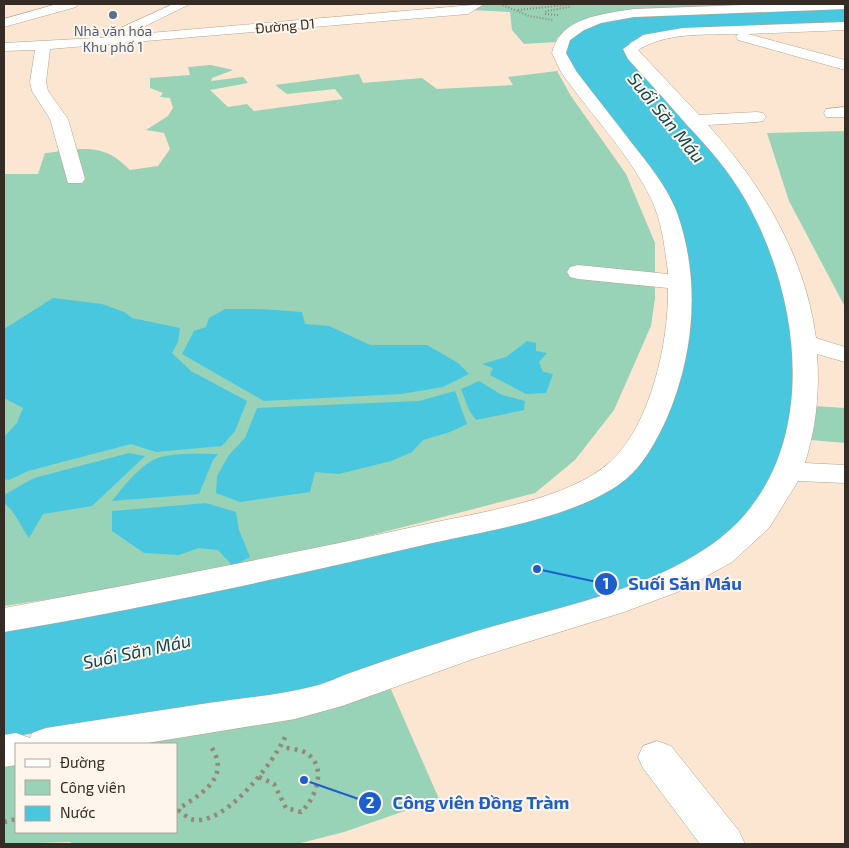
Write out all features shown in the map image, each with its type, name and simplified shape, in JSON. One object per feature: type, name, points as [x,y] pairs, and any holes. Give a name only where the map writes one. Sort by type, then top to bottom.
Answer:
[{"type":"street","points":[[4,23],[71,4]]},
{"type":"street","points":[[102,42],[183,4]]},
{"type":"street","points":[[4,620],[288,567],[511,514],[578,495],[612,476],[636,452],[668,384],[678,335],[681,282],[675,246],[666,213],[652,181],[569,72],[559,53],[564,39],[579,27],[604,19],[634,13],[845,5]]},
{"type":"street","name":"Đường D1","points":[[4,47],[102,42],[472,7]]},
{"type":"street","points":[[294,25],[325,8]]},
{"type":"street","points":[[52,743],[310,702],[495,638],[626,601],[680,578],[723,552],[753,526],[775,498],[789,472],[803,423],[806,375],[803,320],[792,275],[781,245],[755,198],[719,149],[633,56],[630,49],[659,35],[722,30],[845,26]]},
{"type":"street","points":[[722,30],[845,65]]},
{"type":"street","points":[[42,46],[38,82],[40,91],[59,119],[75,179]]},
{"type":"street","points":[[693,121],[757,117]]},
{"type":"street","points":[[578,272],[681,282]]},
{"type":"street","points":[[804,342],[845,355]]},
{"type":"street","points":[[789,472],[845,474]]},
{"type":"street","points":[[657,757],[724,844]]},
{"type":"path","points":[[500,4],[542,19],[561,20]]},
{"type":"path","points":[[518,10],[575,4]]},
{"type":"path","points":[[178,812],[192,819],[211,816],[239,797],[260,777],[282,747],[288,727],[291,705]]},
{"type":"path","points":[[178,810],[205,789],[220,770],[219,760],[194,720]]},
{"type":"path","points":[[260,777],[273,782],[278,788],[280,803],[289,810],[301,812],[308,807],[314,798],[316,768],[311,756],[300,750],[282,747]]},
{"type":"green space","points":[[481,4],[781,5],[575,26],[557,38],[556,42],[524,44],[512,30],[510,12],[471,10]]},
{"type":"green space","points":[[211,65],[233,70],[212,78],[211,81],[243,77],[248,83],[210,90],[228,107],[247,104],[254,111],[343,99],[335,89],[287,94],[275,85],[359,74],[363,83],[422,78],[437,89],[513,85],[508,77],[557,71],[571,96],[626,174],[655,243],[655,298],[651,326],[614,410],[575,460],[535,493],[305,552],[115,589],[4,606],[4,174],[38,174],[45,153],[81,149],[101,151],[120,161],[130,170],[158,166],[170,149],[164,133],[146,130],[168,116],[173,108],[170,98],[160,97],[163,93],[150,88],[150,78],[190,75],[188,67]]},
{"type":"green space","points":[[845,131],[845,307],[789,201],[767,133]]},
{"type":"green space","points":[[815,406],[845,408],[845,443],[811,440],[815,423]]},
{"type":"green space","points":[[390,687],[439,799],[344,832],[297,844],[70,844],[71,842],[4,844],[4,762],[15,760],[15,833],[178,833],[178,743],[123,743],[312,714]]},
{"type":"water","name":"Suối Săn Máu","points":[[845,7],[845,24],[680,30],[644,36],[631,42],[625,49],[627,57],[713,150],[769,235],[793,320],[794,407],[776,472],[741,521],[713,546],[672,570],[620,592],[309,689],[4,738],[4,630],[69,618],[621,482],[648,454],[668,413],[683,244],[575,72],[565,53],[568,42],[584,28],[610,20],[637,15]]},
{"type":"water","points":[[53,298],[102,304],[124,312],[132,318],[180,328],[178,342],[172,353],[191,371],[247,401],[235,431],[222,446],[156,452],[131,444],[28,471],[9,480],[4,479],[4,437],[17,423],[23,408],[4,398],[4,329]]},
{"type":"water","points":[[225,309],[302,312],[305,324],[329,326],[370,345],[427,345],[458,363],[469,374],[443,387],[401,394],[264,401],[182,354],[194,331],[206,327],[209,318]]},
{"type":"water","points":[[527,341],[536,343],[536,351],[547,353],[539,362],[543,372],[553,374],[546,393],[526,394],[490,375],[493,368],[482,364],[506,357]]},
{"type":"water","points":[[479,381],[502,395],[525,401],[524,410],[476,420],[469,410],[461,389]]},
{"type":"water","points":[[455,391],[467,424],[450,432],[423,440],[412,452],[391,461],[339,474],[315,472],[310,492],[240,502],[216,493],[217,476],[229,455],[245,438],[257,408],[419,401]]},
{"type":"water","points":[[129,453],[145,456],[92,506],[43,514],[29,538],[15,515],[4,503],[4,495],[34,478]]},
{"type":"water","points":[[218,454],[213,460],[199,494],[112,501],[136,473],[159,457]]},
{"type":"water","points":[[206,503],[236,512],[239,530],[250,557],[233,566],[218,550],[199,548],[179,555],[144,553],[112,531],[112,511]]},
{"type":"place","name":"Nhà văn hóa Khu phố 1","points":[[113,15]]},
{"type":"place","name":"Suối Săn Máu","points":[[537,569]]},
{"type":"place","name":"Công viên Đồng Tràm","points":[[304,780]]}]
